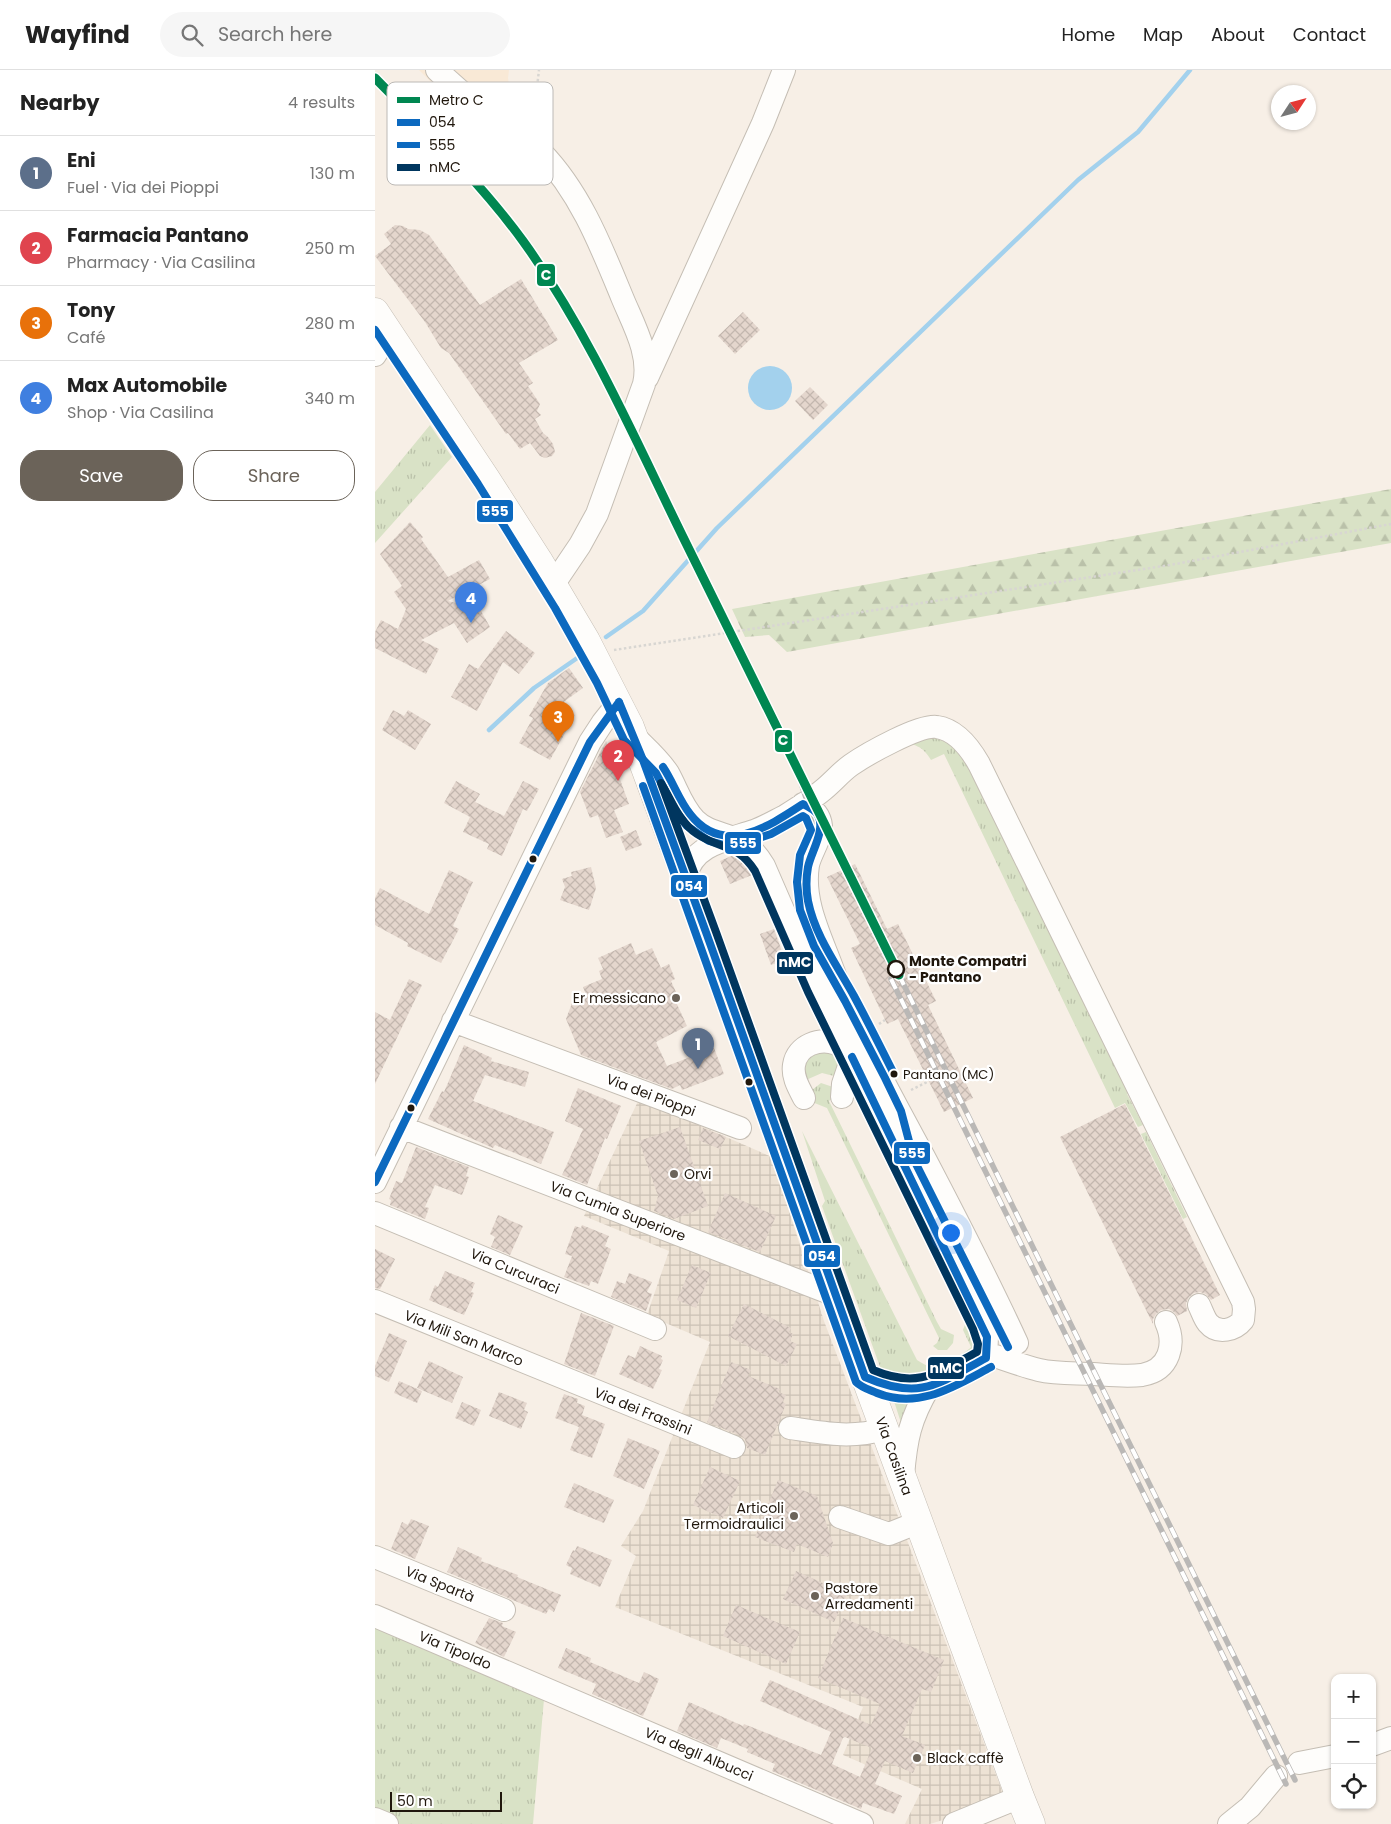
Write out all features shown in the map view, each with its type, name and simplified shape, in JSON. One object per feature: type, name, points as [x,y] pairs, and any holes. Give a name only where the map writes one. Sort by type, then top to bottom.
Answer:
[{"type":"main road","name":"Via Casilina","points":[[380,333],[492,487],[553,584],[619,702],[686,876],[835,1295],[1024,1815]]},
{"type":"street","points":[[437,70],[449,82]]},
{"type":"street","points":[[553,584],[580,545],[597,514],[644,384],[785,70]]},
{"type":"street","points":[[553,165],[569,188],[598,240],[643,348],[646,370],[644,384]]},
{"type":"street","points":[[376,1177],[590,742],[619,702]]},
{"type":"street","points":[[686,876],[688,867],[698,854],[731,837],[767,825],[803,804],[850,765],[921,729],[937,727],[951,732],[971,751],[1243,1302],[1243,1320],[1235,1328],[1229,1330],[1216,1329],[1209,1324],[1199,1305]]},
{"type":"street","points":[[633,735],[664,767],[683,805],[695,820],[714,832],[731,837],[751,848],[764,866],[817,988],[987,1337],[986,1358],[929,1387],[898,1389],[880,1385],[865,1378]]},
{"type":"street","points":[[803,804],[814,811],[821,826],[821,832],[810,857],[807,882],[810,908],[823,943],[854,996],[910,1108],[923,1156],[1017,1342]]},
{"type":"street","name":"Via dei Pioppi","points":[[453,1021],[739,1128]]},
{"type":"street","points":[[804,1098],[795,1078],[794,1065],[797,1056],[804,1048],[812,1043],[829,1042],[843,1048],[852,1057]]},
{"type":"street","points":[[842,1096],[843,1084],[852,1057]]},
{"type":"street","name":"Via Cumia Superiore","points":[[401,1127],[835,1295]]},
{"type":"street","name":"Via Curcuraci","points":[[375,1214],[655,1330]]},
{"type":"street","name":"Via Mili San Marco","points":[[375,1302],[552,1374]]},
{"type":"street","points":[[992,1355],[1023,1366],[1046,1371],[1123,1375],[1144,1374],[1162,1366],[1170,1354],[1171,1338],[1166,1322]]},
{"type":"street","name":"Via dei Frassini","points":[[552,1374],[734,1447]]},
{"type":"street","points":[[902,1478],[907,1434],[918,1406],[929,1387]]},
{"type":"street","points":[[790,1428],[841,1436],[869,1434],[884,1429]]},
{"type":"street","points":[[839,1517],[889,1534],[919,1522]]},
{"type":"street","name":"Via Spartà","points":[[375,1557],[505,1610]]},
{"type":"street","name":"Via Tipoldo","points":[[375,1616],[535,1684]]},
{"type":"street","name":"Via degli Albucci","points":[[535,1684],[862,1824]]},
{"type":"street","points":[[1376,1744],[1391,1738]]},
{"type":"street","points":[[1299,1763],[1331,1757]]},
{"type":"street","points":[[1229,1824],[1250,1807],[1275,1776]]},
{"type":"street","points":[[953,1824],[1024,1815]]},
{"type":"street","points":[[375,1819],[387,1824]]},
{"type":"path","points":[[593,653],[1170,565],[1391,524]]},
{"type":"path","points":[[879,1024],[885,1020]]},
{"type":"path","points":[[911,1090],[929,1081]]},
{"type":"shaded area","points":[[419,70],[509,70],[509,82],[431,82]]},
{"type":"shaded area","points":[[639,1099],[772,1157],[824,1321],[1004,1796],[959,1815],[930,1824],[905,1824],[922,1789],[843,1755],[863,1707],[615,1607],[636,1556],[621,1546],[643,1511],[710,1342],[647,1315],[669,1251],[584,1216]]},
{"type":"green space","points":[[430,425],[452,457],[375,543],[375,492]]},
{"type":"green space","points":[[1391,489],[1391,543],[787,652],[769,635],[745,637],[732,609]]},
{"type":"green space","points":[[952,734],[1135,1089],[1127,1094],[1143,1125],[1138,1127],[1125,1103],[1115,1108],[944,754],[931,760],[921,748],[899,741]]},
{"type":"green space","points":[[842,1052],[834,1076],[822,1073],[806,1080],[800,1070],[807,1053]]},
{"type":"green space","points":[[855,1079],[970,1311],[978,1333],[978,1341],[969,1354],[913,1382],[896,1383],[892,1381],[885,1375],[879,1364],[822,1206],[825,1201],[802,1131],[917,1360],[932,1367],[953,1360],[968,1350],[971,1347],[963,1330],[968,1316],[862,1100],[857,1097],[851,1100],[849,1085],[851,1080]]},
{"type":"green space","points":[[821,1083],[833,1087],[837,1094],[829,1101],[937,1322],[941,1329],[954,1335],[953,1343],[947,1350],[938,1350],[933,1346],[939,1338],[827,1108],[812,1102],[812,1090]]},
{"type":"green space","points":[[900,1126],[982,1295],[986,1310],[895,1128]]},
{"type":"green space","points":[[1146,1132],[1187,1217],[1183,1219],[1141,1134]]},
{"type":"green space","points":[[923,1393],[902,1426],[893,1398]]},
{"type":"green space","points":[[375,1616],[545,1688],[533,1824],[386,1824],[375,1820]]},
{"type":"water","points":[[770,366],[782,370],[788,376],[792,388],[788,400],[782,406],[770,410],[758,406],[752,400],[748,388],[752,376],[758,370]]},
{"type":"building","points":[[395,225],[420,230],[429,235],[480,305],[521,279],[558,340],[519,363],[533,383],[528,386],[540,404],[537,411],[541,415],[535,419],[543,433],[553,444],[555,452],[552,456],[545,458],[540,456],[530,443],[520,449],[508,433],[506,434],[449,353],[441,348],[425,322],[375,256],[391,244],[384,234]]},
{"type":"building","points":[[743,312],[760,330],[735,354],[718,336]]},
{"type":"building","points":[[810,387],[828,405],[813,420],[795,401]]},
{"type":"building","points":[[410,522],[423,537],[421,539],[448,577],[479,560],[490,579],[448,601],[480,609],[490,627],[467,643],[454,623],[421,640],[439,649],[426,674],[375,648],[375,632],[381,620],[398,629],[406,609],[394,592],[402,586],[380,554]]},
{"type":"building","points":[[506,631],[535,653],[519,674],[503,662],[477,711],[451,697],[469,664],[478,669]]},
{"type":"building","points":[[569,668],[583,688],[558,706],[575,715],[550,760],[519,743],[533,718],[529,716],[548,683]]},
{"type":"building","points":[[393,710],[404,716],[408,710],[431,724],[415,750],[382,730]]},
{"type":"building","points":[[606,741],[629,804],[614,810],[623,832],[606,838],[598,815],[590,818],[580,792]]},
{"type":"building","points":[[456,781],[480,794],[475,802],[504,816],[523,781],[539,789],[527,811],[523,809],[502,856],[487,849],[489,844],[463,832],[470,817],[444,803]]},
{"type":"building","points":[[636,830],[642,845],[626,851],[620,837]]},
{"type":"building","points":[[736,854],[746,863],[752,875],[730,884],[720,861]]},
{"type":"building","points":[[855,864],[887,929],[898,924],[936,1001],[928,1005],[973,1098],[944,1112],[898,1019],[887,1024],[851,948],[860,944],[827,877]]},
{"type":"building","points":[[591,867],[596,888],[589,910],[560,900],[565,887],[562,879],[572,876],[571,872]]},
{"type":"building","points":[[449,870],[473,882],[453,926],[459,929],[441,963],[407,946],[408,943],[375,925],[375,898],[380,888],[429,914]]},
{"type":"building","points":[[774,929],[785,960],[771,965],[760,934]]},
{"type":"building","points":[[631,943],[636,955],[652,948],[661,968],[669,964],[675,979],[671,981],[680,1001],[676,1002],[687,1026],[656,1042],[667,1066],[714,1048],[724,1074],[682,1090],[680,1085],[672,1089],[581,1055],[566,1019],[572,1003],[587,997],[583,987],[602,979],[599,971],[603,969],[598,958]]},
{"type":"building","points":[[409,979],[422,985],[375,1084],[375,1012],[390,1020]]},
{"type":"building","points":[[464,1045],[492,1058],[491,1061],[529,1072],[525,1087],[485,1075],[473,1101],[554,1132],[541,1164],[495,1145],[493,1148],[428,1119],[442,1091],[444,1092]]},
{"type":"building","points":[[578,1088],[621,1106],[607,1139],[605,1138],[587,1185],[562,1175],[583,1129],[565,1121]]},
{"type":"building","points":[[1125,1104],[1220,1295],[1211,1300],[1206,1294],[1194,1293],[1186,1303],[1187,1311],[1177,1316],[1169,1309],[1161,1310],[1153,1319],[1153,1324],[1060,1137]]},
{"type":"building","name":"Orvi","points":[[680,1127],[708,1206],[674,1219],[654,1211],[658,1196],[639,1141]]},
{"type":"building","points":[[703,1128],[726,1137],[720,1149],[698,1140]]},
{"type":"building","points":[[416,1147],[469,1167],[466,1176],[469,1177],[462,1195],[435,1185],[425,1207],[429,1208],[425,1219],[390,1205],[391,1200],[389,1199],[396,1181],[402,1183]]},
{"type":"building","points":[[725,1193],[776,1216],[760,1252],[708,1232]]},
{"type":"building","points":[[498,1215],[523,1226],[510,1255],[491,1247],[495,1237],[490,1234]]},
{"type":"building","points":[[582,1225],[609,1236],[605,1246],[611,1249],[598,1284],[591,1281],[589,1286],[564,1277],[572,1256],[565,1254],[575,1226],[581,1228]]},
{"type":"building","points":[[375,1249],[395,1259],[380,1289],[375,1288]]},
{"type":"building","points":[[692,1265],[711,1273],[696,1308],[677,1300]]},
{"type":"building","points":[[445,1271],[475,1283],[471,1292],[474,1293],[464,1315],[429,1300],[435,1285],[438,1287]]},
{"type":"building","points":[[629,1273],[652,1282],[647,1292],[652,1294],[646,1311],[611,1297],[617,1281],[625,1284]]},
{"type":"building","points":[[744,1304],[791,1328],[789,1332],[793,1334],[790,1341],[797,1344],[786,1366],[728,1336]]},
{"type":"building","points":[[581,1313],[614,1326],[595,1376],[564,1364]]},
{"type":"building","points":[[389,1333],[407,1341],[389,1382],[375,1376],[375,1366]]},
{"type":"building","points":[[640,1346],[662,1356],[661,1359],[663,1360],[659,1369],[662,1370],[653,1389],[619,1374],[628,1355],[635,1358]]},
{"type":"building","points":[[429,1361],[463,1377],[452,1403],[417,1388]]},
{"type":"building","points":[[731,1362],[751,1370],[748,1376],[780,1389],[778,1392],[786,1395],[783,1402],[786,1404],[765,1455],[747,1448],[745,1439],[739,1435],[707,1422]]},
{"type":"building","points":[[399,1381],[422,1391],[417,1403],[394,1393]]},
{"type":"building","points":[[499,1392],[527,1403],[524,1410],[528,1412],[521,1429],[489,1416]]},
{"type":"building","points":[[564,1394],[578,1399],[577,1403],[585,1406],[582,1415],[605,1424],[592,1458],[570,1450],[579,1427],[555,1418]]},
{"type":"building","points":[[462,1402],[481,1410],[474,1426],[455,1418]]},
{"type":"building","points":[[628,1438],[660,1451],[644,1489],[613,1476]]},
{"type":"building","points":[[710,1467],[740,1481],[723,1518],[693,1505]]},
{"type":"building","name":"Articoli Termoidraulici","points":[[778,1480],[817,1496],[833,1543],[828,1557],[797,1544],[794,1552],[755,1537]]},
{"type":"building","points":[[574,1483],[614,1500],[604,1523],[564,1507]]},
{"type":"building","points":[[411,1519],[429,1526],[415,1559],[391,1549],[402,1522],[408,1525]]},
{"type":"building","points":[[577,1546],[612,1560],[600,1587],[570,1574],[572,1568],[566,1565]]},
{"type":"building","points":[[458,1547],[482,1558],[481,1561],[518,1575],[517,1577],[561,1595],[554,1612],[549,1609],[546,1614],[447,1572]]},
{"type":"building","name":"Pastore Arredamenti","points":[[796,1571],[847,1594],[834,1622],[783,1599]]},
{"type":"building","points":[[736,1605],[800,1632],[786,1664],[723,1636]]},
{"type":"building","points":[[489,1618],[503,1623],[502,1626],[516,1632],[504,1657],[475,1643]]},
{"type":"building","points":[[843,1618],[944,1660],[931,1692],[922,1689],[902,1736],[925,1745],[913,1773],[885,1761],[875,1784],[902,1796],[894,1814],[863,1803],[861,1809],[772,1771],[775,1764],[747,1752],[748,1749],[721,1738],[717,1748],[677,1731],[689,1702],[743,1726],[744,1724],[821,1755],[831,1732],[760,1701],[770,1680],[871,1725],[880,1704],[818,1678]],"holes":[[[845,1737],[872,1748],[860,1777],[832,1764]]]},
{"type":"building","points":[[566,1648],[591,1658],[590,1662],[639,1683],[644,1672],[659,1679],[643,1716],[592,1694],[596,1684],[558,1668]]},
{"type":"waterway","points":[[606,637],[643,611],[717,528],[1078,180],[1138,132],[1190,70]]},
{"type":"waterway","points":[[489,730],[534,688],[583,654]]},
{"type":"railway","points":[[794,762],[816,828]]},
{"type":"railway","points":[[899,975],[1295,1780]]},
{"type":"railway","points":[[891,979],[1286,1784]]},
{"type":"metro line","name":"C","points":[[375,78],[387,90]]},
{"type":"metro line","name":"C","points":[[477,185],[506,219],[547,275],[609,385],[899,975]]},
{"type":"transit line","name":"555","points":[[375,330],[478,484],[555,608],[597,683],[624,740],[656,773],[675,810],[687,826],[709,841],[732,847],[771,834],[803,816],[806,818],[811,830],[800,855],[797,882],[800,910],[814,946],[845,1001],[901,1111],[914,1160],[1008,1347]]},
{"type":"transit line","name":"054","points":[[619,702],[643,760],[707,935],[865,1377],[900,1388],[928,1386],[941,1382],[986,1358],[987,1337],[852,1057]]},
{"type":"transit line","name":"054","points":[[375,1182],[590,742],[619,702]]},
{"type":"transit line","name":"054","points":[[663,767],[690,814],[703,827],[717,834],[731,836],[761,829],[803,804],[817,813],[820,821],[819,834],[808,867],[807,880],[807,897],[811,914],[821,938],[854,996],[894,1074]]},
{"type":"transit line","name":"nMC","points":[[661,783],[685,824],[706,839],[735,851],[755,871],[808,992],[973,1329],[978,1344],[977,1352],[938,1372],[927,1376],[903,1378],[889,1376],[873,1370],[661,783]]},
{"type":"transit line","name":"555","points":[[643,786],[856,1382],[866,1389],[877,1393],[892,1398],[907,1399],[936,1394],[991,1367]]},
{"type":"place","name":"Max Automobile","points":[[471,623]]},
{"type":"place","name":"Tony","points":[[558,742]]},
{"type":"place","name":"Farmacia Pantano","points":[[618,781]]},
{"type":"place","name":"Monte Compatri - Pantano","points":[[896,969]]},
{"type":"place","name":"Er messicano","points":[[676,998]]},
{"type":"place","name":"Eni","points":[[698,1069]]},
{"type":"place","name":"Pantano (MC)","points":[[894,1074]]},
{"type":"place","name":"Orvi","points":[[674,1174]]},
{"type":"place","name":"Articoli Termoidraulici","points":[[794,1516]]},
{"type":"place","name":"Pastore Arredamenti","points":[[815,1596]]},
{"type":"place","name":"Black caffè","points":[[917,1758]]}]
